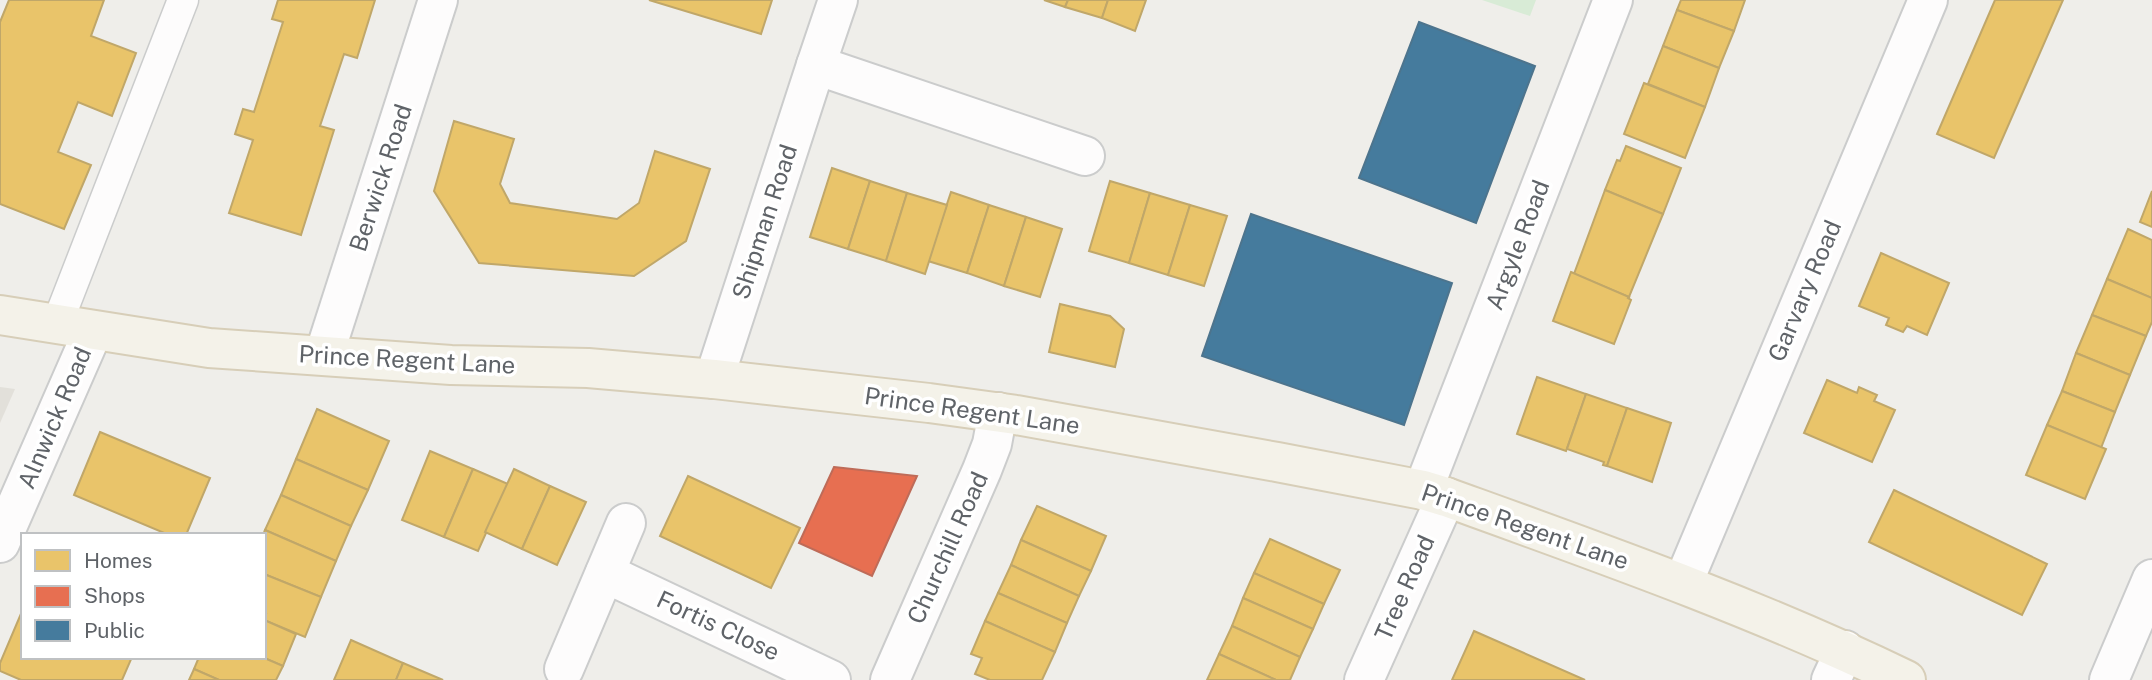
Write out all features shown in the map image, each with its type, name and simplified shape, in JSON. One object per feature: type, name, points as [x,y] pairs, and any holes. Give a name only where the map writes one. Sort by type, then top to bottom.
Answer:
[{"type":"main road","name":"Prince Regent Lane","points":[[0,315],[209,348],[451,365],[589,368],[929,402],[1238,454],[1435,494],[1683,583],[1838,665],[1906,680]]},
{"type":"street","name":"Berwick Road","points":[[324,355],[438,0]]},
{"type":"street","name":"Shipman Road","points":[[714,379],[838,0]]},
{"type":"street","name":"Argyle Road","points":[[1435,494],[1613,0]]},
{"type":"street","name":"Garvary Road","points":[[1683,583],[1928,0]]},
{"type":"street","points":[[816,65],[1085,156]]},
{"type":"street","name":"Alnwick Road","points":[[0,543],[75,328]]},
{"type":"street","name":"Churchill Road","points":[[890,680],[982,470],[992,444],[998,412]]},
{"type":"street","name":"Tree Road","points":[[1364,680],[1435,494]]},
{"type":"street","points":[[564,669],[626,523]]},
{"type":"street","name":"Fortis Close","points":[[605,573],[831,680]]},
{"type":"street","points":[[2109,680],[2152,579]]},
{"type":"lane","points":[[75,328],[183,0]]},
{"type":"shaded area","points":[[0,387],[15,389],[0,423]]},
{"type":"green space","points":[[1482,0],[1536,0],[1530,16]]},
{"type":"building: Homes","points":[[9,0],[104,0],[91,36],[136,53],[112,116],[78,102],[58,152],[91,165],[64,229],[0,204],[0,22]]},
{"type":"building: Homes","points":[[278,0],[375,0],[357,58],[344,54],[320,126],[334,130],[301,235],[229,213],[253,140],[235,134],[243,109],[254,112],[283,22],[272,19]]},
{"type":"building: Homes","points":[[649,0],[772,0],[761,34]]},
{"type":"building: Homes","points":[[1044,0],[1068,0],[1065,7]]},
{"type":"building: Homes","points":[[1068,0],[1108,0],[1102,18],[1065,7]]},
{"type":"building: Homes","points":[[1108,0],[1146,0],[1135,31],[1102,18]]},
{"type":"building: Homes","points":[[1681,0],[1745,0],[1734,31],[1677,10]]},
{"type":"building: Homes","points":[[1995,0],[2063,0],[1994,158],[1937,134]]},
{"type":"building: Homes","points":[[1677,10],[1734,31],[1719,68],[1663,46]]},
{"type":"building: Homes","points":[[1663,46],[1719,68],[1705,107],[1648,84]]},
{"type":"building: Homes","points":[[1644,83],[1705,107],[1685,158],[1624,134]]},
{"type":"building: Homes","points":[[454,121],[514,139],[500,184],[510,203],[617,219],[639,203],[655,151],[710,169],[686,241],[634,276],[479,263],[434,191]]},
{"type":"building: Homes","points":[[1626,146],[1681,168],[1663,214],[1605,190]]},
{"type":"building: Homes","points":[[832,168],[870,181],[848,249],[810,237]]},
{"type":"building: Homes","points":[[870,181],[907,193],[886,261],[848,249]]},
{"type":"building: Homes","points":[[1110,181],[1150,193],[1129,263],[1089,251]]},
{"type":"building: Homes","points":[[1605,190],[1663,214],[1629,297],[1574,274]]},
{"type":"building: Homes","points":[[2152,191],[2152,227],[2140,222]]},
{"type":"building: Homes","points":[[951,192],[989,205],[967,273],[928,261]]},
{"type":"building: Homes","points":[[907,193],[947,205],[925,274],[886,261]]},
{"type":"building: Homes","points":[[1150,193],[1190,205],[1168,275],[1129,263]]},
{"type":"building: Homes","points":[[989,205],[1026,217],[1004,286],[967,273]]},
{"type":"building: Homes","points":[[1190,205],[1227,216],[1204,286],[1168,275]]},
{"type":"building: Homes","points":[[1026,217],[1062,229],[1040,297],[1004,286]]},
{"type":"building: Homes","points":[[2128,229],[2152,240],[2152,298],[2107,279]]},
{"type":"building: Homes","points":[[1881,253],[1949,283],[1927,335],[1907,326],[1903,332],[1886,325],[1889,318],[1859,306]]},
{"type":"building: Homes","points":[[1571,272],[1631,300],[1614,344],[1553,321]]},
{"type":"building: Homes","points":[[2107,279],[2152,298],[2152,322],[2146,336],[2092,315]]},
{"type":"building: Homes","points":[[1060,304],[1110,316],[1124,329],[1115,367],[1049,352]]},
{"type":"building: Homes","points":[[2092,315],[2146,336],[2130,375],[2076,353]]},
{"type":"building: Homes","points":[[2076,353],[2130,375],[2115,412],[2062,391]]},
{"type":"building: Homes","points":[[1537,377],[1586,394],[1566,451],[1517,434]]},
{"type":"building: Homes","points":[[1827,380],[1857,393],[1859,387],[1877,395],[1874,401],[1895,410],[1872,462],[1804,433]]},
{"type":"building: Homes","points":[[2062,391],[2115,412],[2101,448],[2047,425]]},
{"type":"building: Homes","points":[[1586,394],[1627,408],[1607,466],[1603,465],[1604,462],[1567,449]]},
{"type":"building: Homes","points":[[1627,408],[1671,423],[1652,482],[1607,466]]},
{"type":"building: Homes","points":[[317,409],[389,441],[368,490],[296,459]]},
{"type":"building: Homes","points":[[2047,425],[2106,449],[2085,499],[2026,475]]},
{"type":"building: Homes","points":[[100,432],[210,478],[187,533],[164,533],[74,495]]},
{"type":"building: Homes","points":[[430,451],[473,469],[444,537],[402,520]]},
{"type":"building: Homes","points":[[296,459],[368,490],[351,526],[281,495]]},
{"type":"building: Homes","points":[[473,469],[508,484],[478,551],[444,537]]},
{"type":"building: Homes","points":[[514,469],[550,486],[522,549],[485,532]]},
{"type":"building: Homes","points":[[688,476],[800,528],[771,588],[660,536]]},
{"type":"building: Homes","points":[[550,486],[586,502],[557,565],[522,549]]},
{"type":"building: Homes","points":[[1894,490],[2047,564],[2022,615],[1869,542]]},
{"type":"building: Homes","points":[[281,495],[351,526],[336,561],[265,530]]},
{"type":"building: Homes","points":[[1037,506],[1106,536],[1091,571],[1021,540]]},
{"type":"building: Homes","points":[[265,530],[336,561],[321,597],[266,575],[266,533]]},
{"type":"building: Homes","points":[[1270,539],[1340,570],[1324,604],[1254,573]]},
{"type":"building: Homes","points":[[1021,540],[1091,571],[1079,596],[1011,565]]},
{"type":"building: Homes","points":[[1011,565],[1079,596],[1067,623],[998,593]]},
{"type":"building: Homes","points":[[1254,573],[1324,604],[1313,629],[1243,598]]},
{"type":"building: Homes","points":[[266,575],[321,597],[305,637],[266,621]]},
{"type":"building: Homes","points":[[998,593],[1067,623],[1055,652],[985,621]]},
{"type":"building: Homes","points":[[1243,598],[1313,629],[1300,657],[1232,626]]},
{"type":"building: Homes","points":[[21,614],[21,659],[131,659],[122,680],[21,680],[0,671],[0,663]]},
{"type":"building: Homes","points":[[266,621],[296,634],[283,666],[266,659]]},
{"type":"building: Homes","points":[[985,621],[1055,652],[1042,680],[990,680],[975,674],[982,658],[971,654]]},
{"type":"building: Homes","points":[[1232,626],[1300,657],[1290,680],[1276,680],[1219,654]]},
{"type":"building: Homes","points":[[1474,631],[1585,680],[1452,680]]},
{"type":"building: Homes","points":[[351,640],[403,663],[396,680],[334,680]]},
{"type":"building: Homes","points":[[1219,654],[1276,680],[1207,680]]},
{"type":"building: Homes","points":[[198,659],[266,659],[283,666],[276,680],[219,680],[194,669]]},
{"type":"building: Homes","points":[[403,663],[443,680],[396,680]]},
{"type":"building: Homes","points":[[194,669],[219,680],[189,680]]},
{"type":"building: Shops","points":[[834,467],[917,476],[872,576],[799,543]]},
{"type":"building: Public","points":[[1419,22],[1535,66],[1476,223],[1359,178]]},
{"type":"building: Public","points":[[1251,214],[1452,283],[1404,425],[1202,356]]}]
